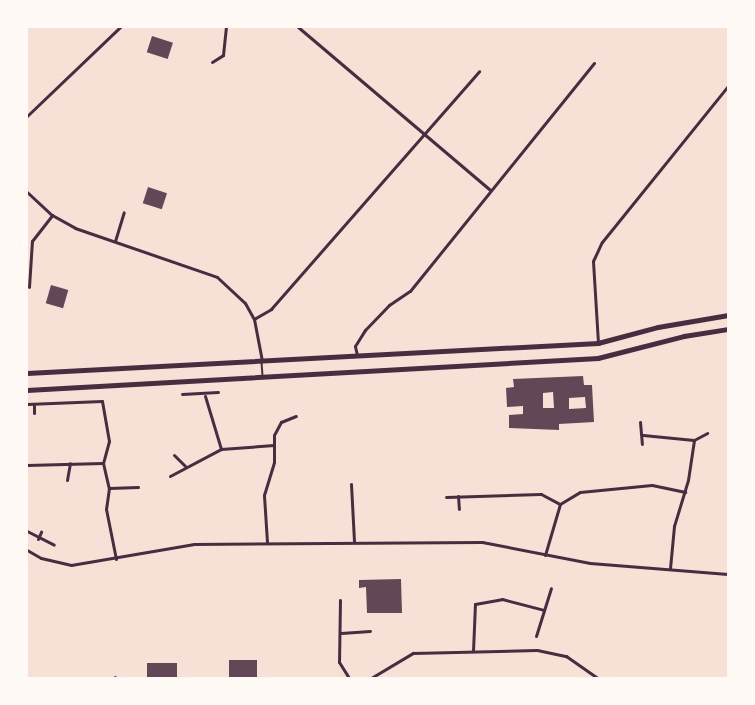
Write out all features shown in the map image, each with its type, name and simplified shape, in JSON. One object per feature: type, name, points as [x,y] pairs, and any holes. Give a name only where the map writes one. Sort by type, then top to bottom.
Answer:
[{"type":"street","points":[[27,116],[120,27]]},
{"type":"street","points":[[212,62],[223,56],[226,27]]},
{"type":"street","points":[[298,27],[420,134],[490,190]]},
{"type":"street","points":[[357,357],[355,346],[365,330],[389,305],[410,291],[594,63]]},
{"type":"street","points":[[254,319],[271,309],[420,134],[479,71]]},
{"type":"street","points":[[598,343],[593,261],[602,242],[728,86]]},
{"type":"street","points":[[27,192],[52,215],[75,228],[217,276],[245,303],[254,319],[262,361]]},
{"type":"street","points":[[115,241],[124,212]]},
{"type":"street","points":[[29,287],[32,241],[52,215]]},
{"type":"street","points":[[27,373],[598,343],[658,327],[728,315]]},
{"type":"street","points":[[27,390],[598,358],[662,341],[728,329]]},
{"type":"street","points":[[182,394],[205,396],[218,393]]},
{"type":"street","points":[[205,396],[221,449]]},
{"type":"street","points":[[27,404],[102,401],[109,441],[103,463],[109,488],[106,509],[116,559]]},
{"type":"street","points":[[34,404],[34,413]]},
{"type":"street","points":[[267,542],[264,495],[274,462],[277,428],[296,416]]},
{"type":"street","points":[[640,422],[643,435],[642,444]]},
{"type":"street","points":[[643,435],[694,440],[707,433]]},
{"type":"street","points":[[670,568],[674,526],[685,492],[694,440]]},
{"type":"street","points":[[170,476],[185,466],[221,449],[274,445]]},
{"type":"street","points":[[174,455],[185,466]]},
{"type":"street","points":[[67,480],[70,463]]},
{"type":"street","points":[[27,465],[103,463]]},
{"type":"street","points":[[351,484],[354,542]]},
{"type":"street","points":[[545,555],[561,504],[580,492],[652,484],[685,492]]},
{"type":"street","points":[[109,488],[138,487]]},
{"type":"street","points":[[446,497],[541,494],[561,504]]},
{"type":"street","points":[[458,496],[459,509]]},
{"type":"street","points":[[27,531],[38,539],[54,545]]},
{"type":"street","points":[[38,539],[42,532]]},
{"type":"street","points":[[27,550],[71,565],[194,544],[482,542],[590,563],[728,574]]},
{"type":"street","points":[[536,636],[551,588]]},
{"type":"street","points":[[340,600],[339,662],[350,678]]},
{"type":"street","points":[[473,651],[475,604],[502,600],[544,610]]},
{"type":"street","points":[[341,633],[370,632]]},
{"type":"street","points":[[371,678],[413,653],[537,650],[566,656],[597,678]]},
{"type":"lane","points":[[262,361],[263,378]]},
{"type":"building","points":[[152,36],[173,43],[168,59],[147,52]]},
{"type":"building","points":[[148,187],[167,193],[162,209],[143,203]]},
{"type":"building","points":[[51,285],[68,290],[63,308],[46,303]]},
{"type":"building","points":[[583,376],[584,385],[592,385],[594,422],[559,424],[559,430],[509,428],[509,415],[523,414],[523,406],[507,407],[506,388],[514,387],[513,379]],"holes":[[[553,392],[554,408],[543,408],[543,393]],[[585,397],[586,408],[569,409],[569,398]]]},
{"type":"building","points":[[401,579],[402,613],[367,613],[366,587],[359,588],[359,580]]},
{"type":"building","points":[[229,660],[257,660],[257,678],[229,678]]},
{"type":"building","points":[[147,663],[177,663],[177,678],[147,678]]}]
